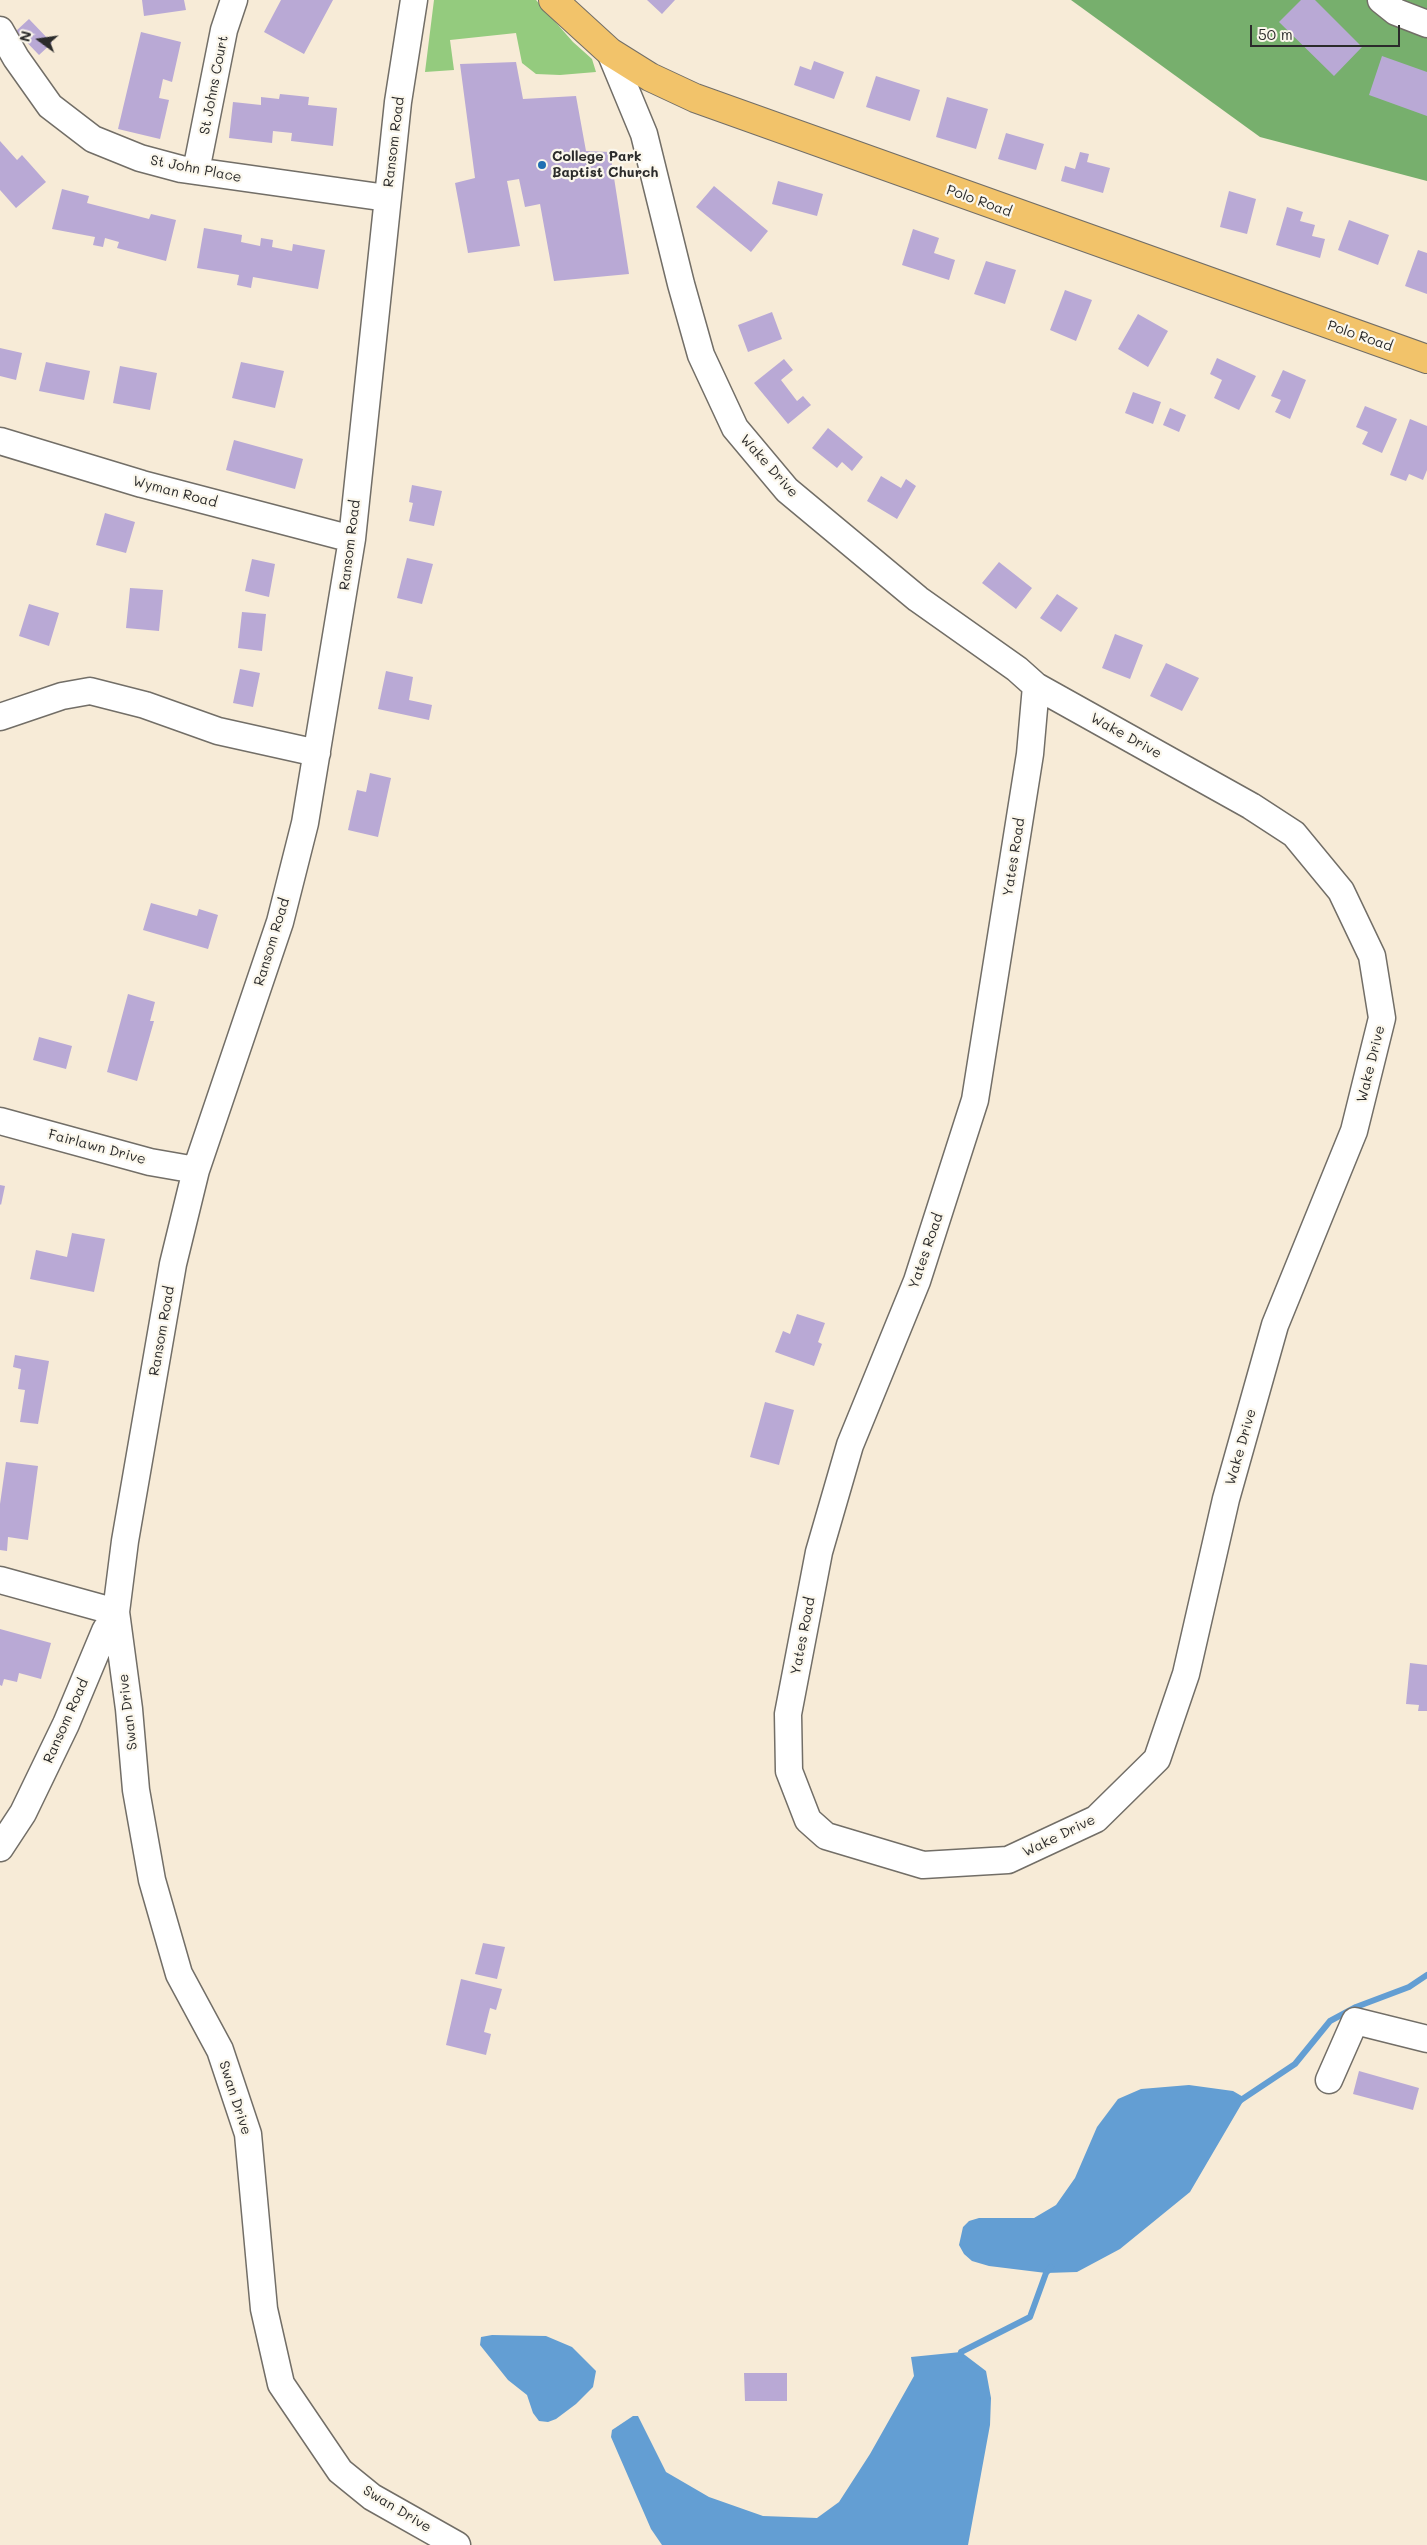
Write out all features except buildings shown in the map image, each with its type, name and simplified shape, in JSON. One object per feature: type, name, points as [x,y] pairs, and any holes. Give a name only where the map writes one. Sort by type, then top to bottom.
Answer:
[{"type":"main road","name":"Polo Road","points":[[553,0],[610,52],[650,77],[704,102],[1427,359]]},
{"type":"street","name":"St Johns Court","points":[[196,171],[224,30],[234,0]]},
{"type":"street","name":"Ransom Road","points":[[0,1848],[23,1813],[66,1724],[105,1631],[116,1612],[125,1541],[173,1264],[196,1170],[280,922],[304,823],[352,539],[398,102],[414,0]]},
{"type":"street","points":[[1381,0],[1396,12],[1427,24]]},
{"type":"street","name":"St John Place","points":[[0,30],[16,58],[50,106],[93,138],[140,158],[196,171],[387,198]]},
{"type":"street","name":"Wake Drive","points":[[610,52],[644,134],[681,284],[701,355],[735,428],[787,490],[918,599],[1017,668],[1036,686],[1251,806],[1294,834],[1341,891],[1372,956],[1382,1018],[1354,1131],[1276,1325],[1226,1499],[1186,1674],[1157,1759],[1096,1819],[1008,1860],[923,1865],[826,1836],[808,1820],[802,1805]]},
{"type":"street","name":"Wyman Road","points":[[0,441],[142,484],[352,539]]},
{"type":"street","name":"Yates Road","points":[[802,1805],[788,1772],[788,1714],[818,1552],[850,1445],[917,1281],[975,1100],[1030,754],[1036,686]]},
{"type":"street","points":[[0,716],[62,696],[90,691],[145,705],[218,731],[317,753]]},
{"type":"street","name":"Fairlawn Drive","points":[[0,1121],[150,1162],[196,1170]]},
{"type":"street","points":[[0,1580],[116,1612]]},
{"type":"street","name":"Swan Drive","points":[[116,1612],[129,1709],[136,1790],[152,1880],[179,1974],[220,2050],[248,2134],[264,2309],[281,2384],[340,2471],[372,2497],[457,2545]]},
{"type":"street","points":[[1329,2080],[1355,2021],[1427,2039]]},
{"type":"green space","points":[[434,0],[536,0],[573,42],[592,59],[596,72],[560,75],[536,74],[522,63],[516,33],[450,40],[454,70],[425,72]]},
{"type":"green space","points":[[1071,0],[1427,0],[1427,181],[1260,137]]},
{"type":"water","points":[[1189,2085],[1233,2091],[1245,2098],[1190,2192],[1120,2249],[1077,2272],[1046,2273],[989,2266],[972,2261],[964,2254],[959,2245],[963,2227],[969,2221],[979,2218],[1034,2218],[1056,2205],[1075,2178],[1097,2127],[1118,2099],[1141,2089]]},
{"type":"water","points":[[492,2335],[546,2336],[572,2347],[596,2371],[593,2387],[576,2404],[556,2419],[548,2422],[539,2421],[533,2413],[527,2395],[508,2380],[480,2345],[481,2337]]},
{"type":"water","points":[[961,2352],[986,2371],[991,2398],[990,2425],[968,2545],[662,2545],[651,2529],[611,2437],[612,2430],[633,2416],[638,2416],[666,2472],[709,2497],[763,2516],[817,2518],[839,2502],[870,2454],[914,2376],[911,2357]]},
{"type":"waterway","points":[[1238,2102],[1295,2064],[1330,2021],[1356,2007],[1409,1987],[1427,1975]]},
{"type":"waterway","points":[[959,2360],[961,2352],[1030,2317],[1046,2273],[1051,2267]]},
{"type":"place","name":"College Park Baptist Church","points":[[542,165]]}]
